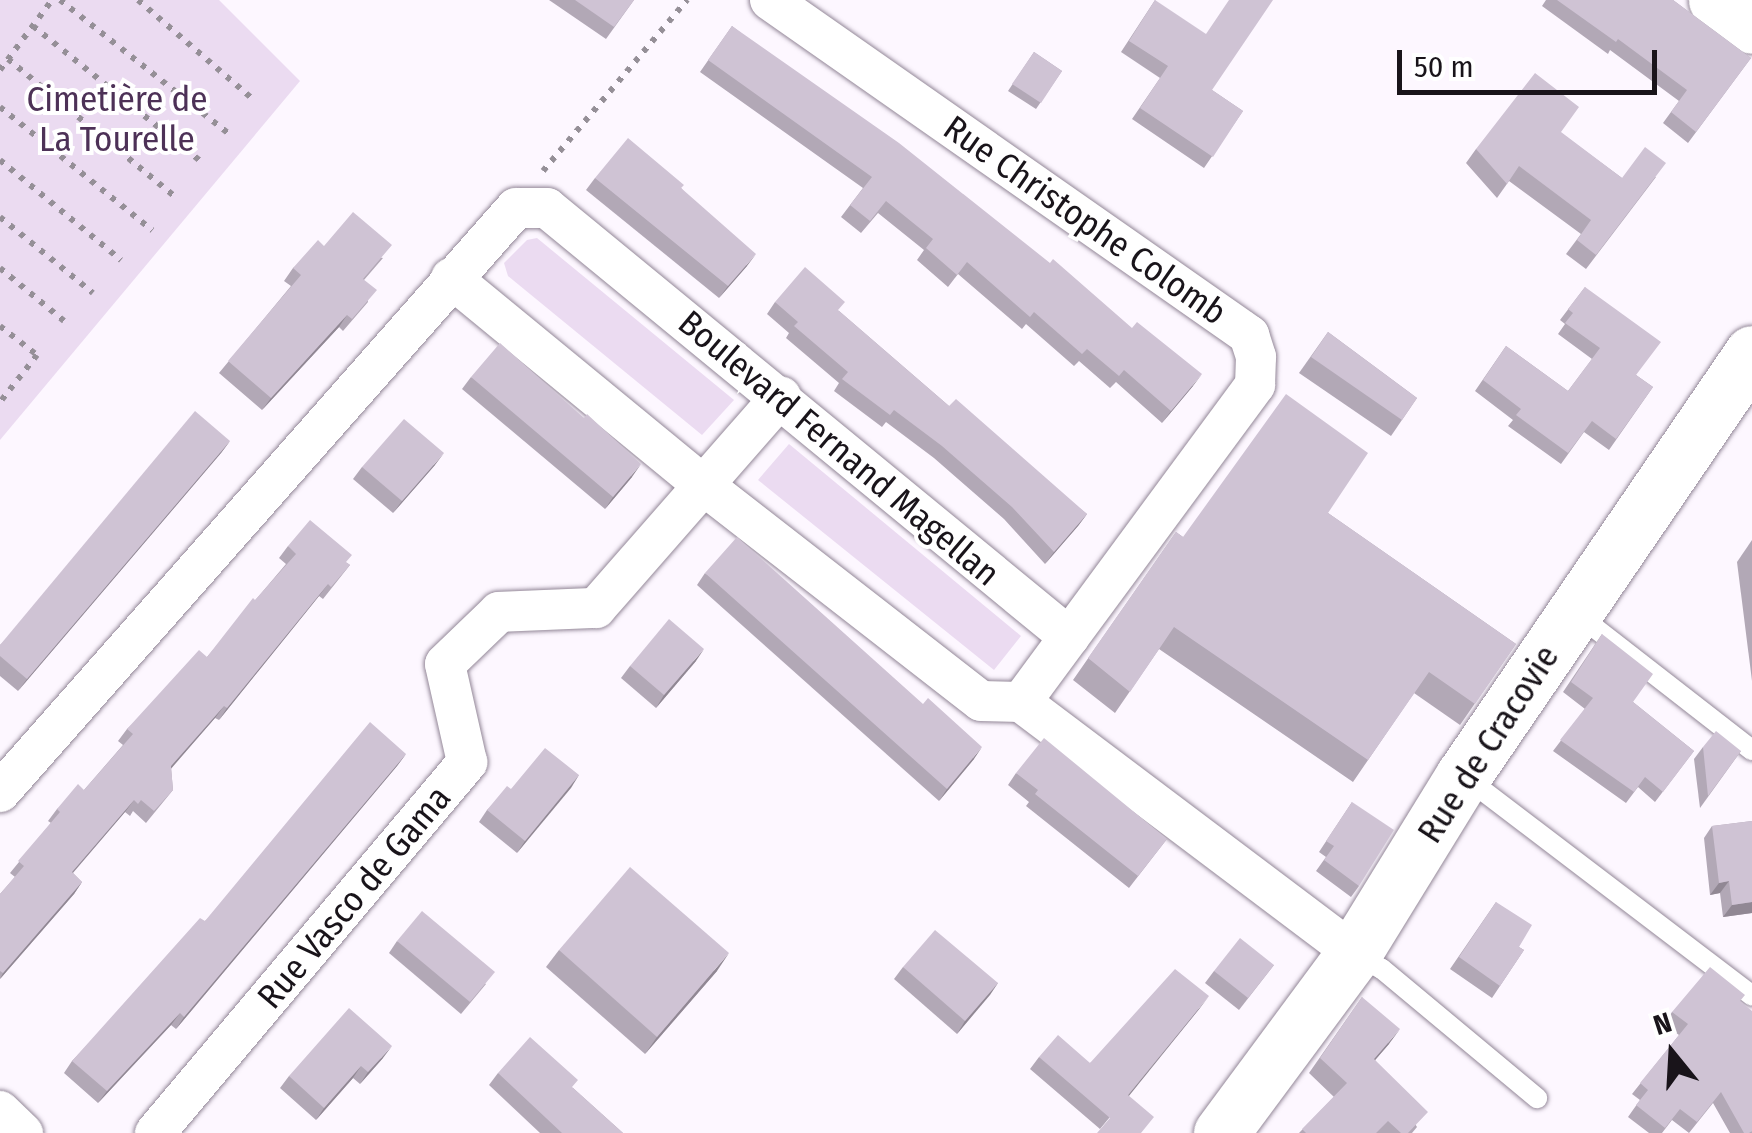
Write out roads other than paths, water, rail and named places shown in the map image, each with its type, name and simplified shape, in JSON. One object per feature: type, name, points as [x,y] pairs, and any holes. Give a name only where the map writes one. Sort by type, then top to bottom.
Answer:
[{"type":"street","name":"Rue Christophe Colomb","points":[[770,0],[1249,335],[1256,358],[1255,385],[1069,636]]},
{"type":"street","points":[[1716,0],[1752,26]]},
{"type":"street","name":"Boulevard Fernand Magellan","points":[[451,278],[516,208],[540,208],[780,398],[1069,636]]},
{"type":"street","points":[[0,792],[451,278],[702,484],[980,701],[1021,702],[1354,953]]},
{"type":"street","name":"Rue de Cracovie","points":[[1222,1133],[1354,953],[1463,776],[1752,353]]},
{"type":"street","name":"Rue Vasco de Gama","points":[[155,1133],[466,762],[445,664],[498,612],[596,608],[780,398]]},
{"type":"street","points":[[1021,702],[1069,636]]},
{"type":"street","points":[[0,1111],[24,1133]]},
{"type":"lane","points":[[1575,612],[1752,750]]},
{"type":"lane","points":[[1463,776],[1752,996]]},
{"type":"lane","points":[[1354,953],[1382,969],[1536,1098]]},
{"type":"park label","name":"Cimetière de La Tourelle","points":[[117,119]]}]
